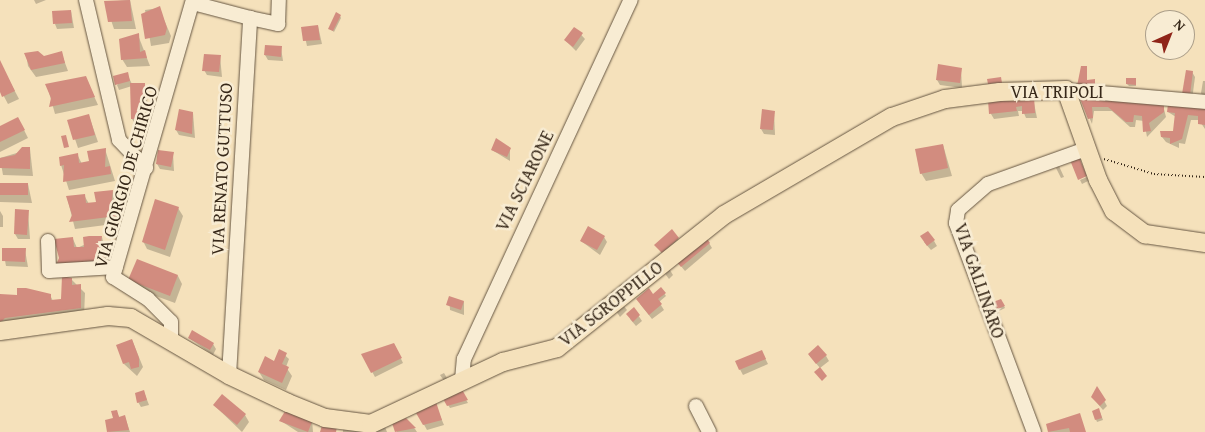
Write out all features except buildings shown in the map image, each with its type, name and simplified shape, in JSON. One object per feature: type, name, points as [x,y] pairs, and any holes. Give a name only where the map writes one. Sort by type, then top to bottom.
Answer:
[{"type":"main road","name":"VIA TRIPOLI","points":[[909,108],[1000,92],[1066,90]]},
{"type":"main road","points":[[1066,90],[1088,154],[1108,203],[1131,227],[1164,240],[1205,243]]},
{"type":"main road","name":"VIA SGROPPILLO","points":[[0,331],[120,316],[145,323],[230,375],[288,403],[325,418],[371,424],[503,362],[557,348],[724,215],[909,108]]},
{"type":"street","points":[[86,0],[119,140],[146,168]]},
{"type":"street","points":[[193,1],[250,18],[278,24],[279,0]]},
{"type":"street","name":"VIA SCIARONE","points":[[462,380],[464,359],[631,0]]},
{"type":"street","name":"VIA GIORGIO DE CHIRICO","points":[[171,339],[171,322],[148,299],[113,277],[193,1]]},
{"type":"street","name":"VIA RENATO GUTTUSO","points":[[230,375],[250,18]]},
{"type":"street","name":"VIA TRIPOLI","points":[[1066,90],[1205,102]]},
{"type":"street","name":"VIA GALLINARO","points":[[1034,432],[956,222],[958,210],[988,184],[1088,154]]},
{"type":"street","points":[[48,241],[49,271],[116,267]]},
{"type":"street","points":[[696,406],[708,432]]},
{"type":"path","points":[[1088,154],[1154,174],[1205,177]]}]
